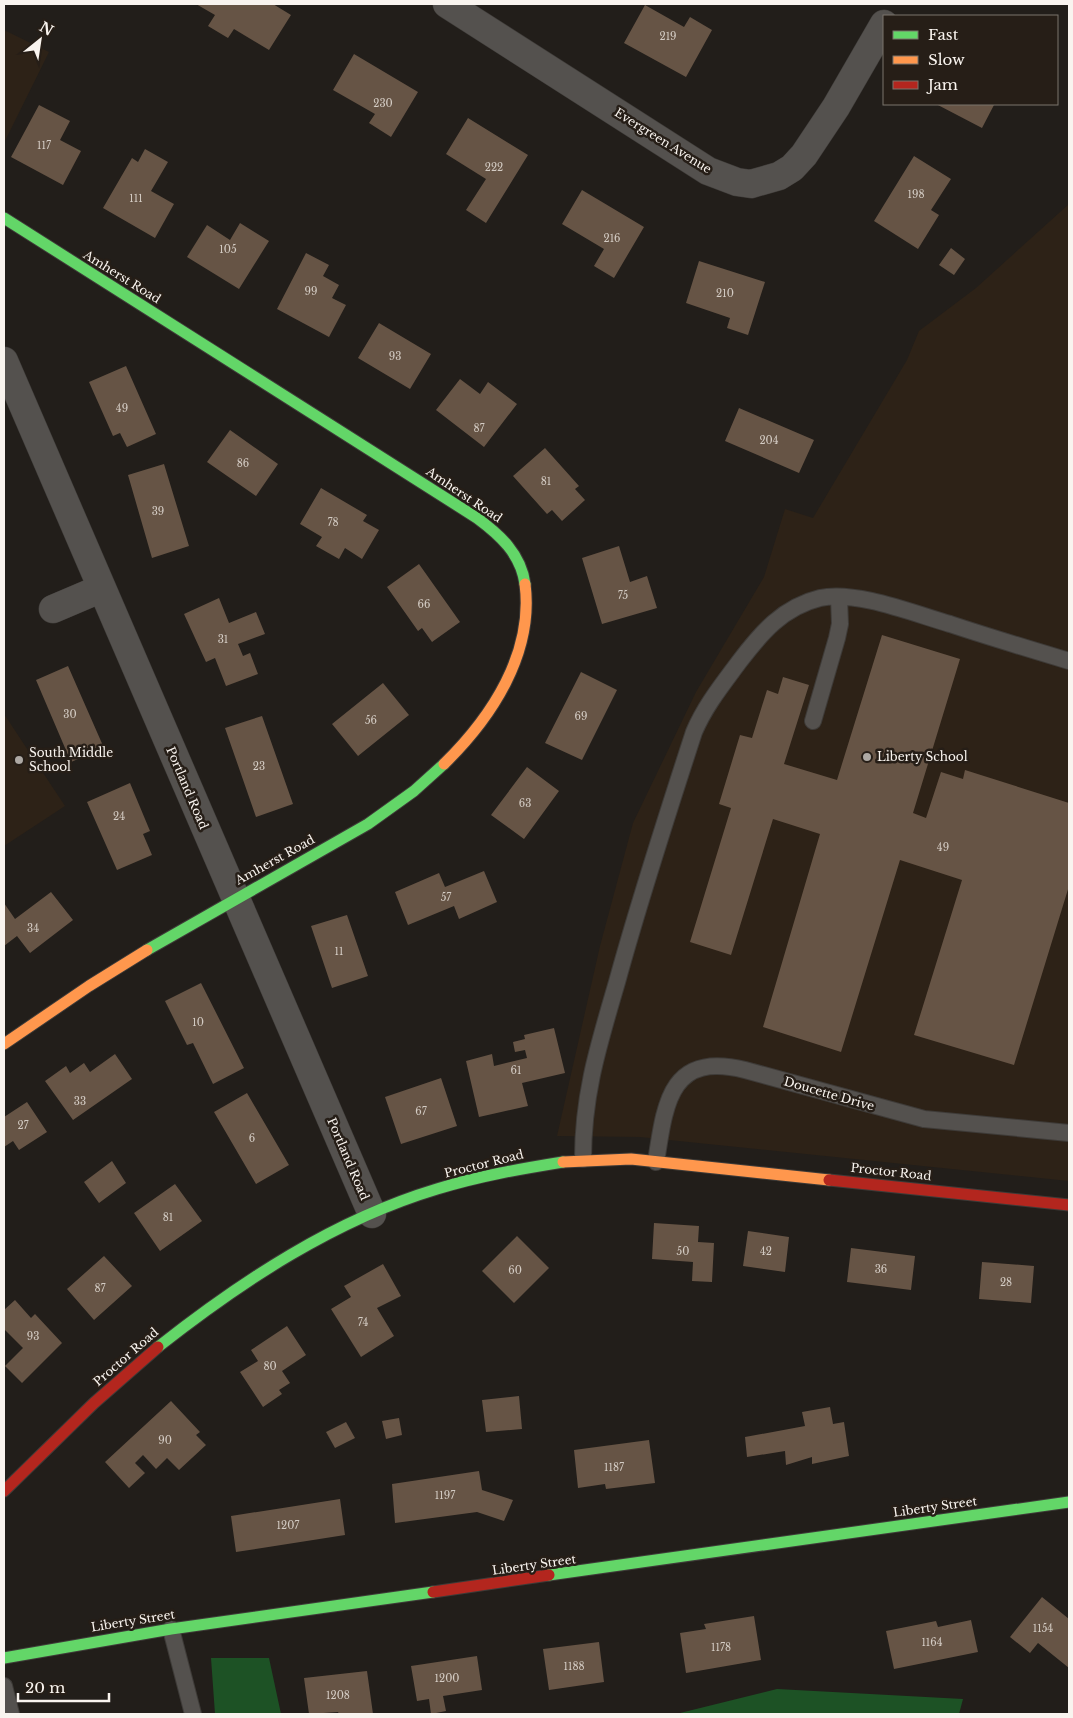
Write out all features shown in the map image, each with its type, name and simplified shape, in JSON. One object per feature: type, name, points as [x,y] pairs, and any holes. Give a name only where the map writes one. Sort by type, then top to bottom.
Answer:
[{"type":"street","name":"Evergreen Avenue","points":[[447,4],[708,171],[737,182],[751,184],[779,176],[792,168],[804,155],[836,106],[883,26]]},
{"type":"street","points":[[889,15],[895,4]]},
{"type":"street","name":"Amherst Road","points":[[4,218],[478,518],[508,544],[523,574],[527,591],[527,612],[519,653],[499,696],[484,718],[451,758],[424,783],[384,813],[331,845],[235,898],[91,984],[4,1044]]},
{"type":"street","name":"Portland Road","points":[[4,361],[100,589],[372,1214]]},
{"type":"street","points":[[53,609],[100,589]]},
{"type":"street","name":"Proctor Road","points":[[4,1491],[118,1381],[209,1307],[291,1254],[372,1214],[456,1184],[532,1166],[583,1159],[656,1162],[1069,1205]]},
{"type":"street","name":"Liberty Street","points":[[4,1658],[171,1629],[1069,1502]]},
{"type":"lane","points":[[583,1159],[583,1125],[590,1076],[646,876],[700,718],[720,686],[769,626],[781,616],[808,602],[822,598],[839,598],[890,606],[1069,662]]},
{"type":"lane","points":[[813,721],[840,624],[839,598]]},
{"type":"lane","name":"Doucette Drive","points":[[656,1162],[665,1107],[678,1081],[702,1067],[716,1065],[745,1070],[924,1119],[1069,1133]]},
{"type":"lane","points":[[171,1629],[193,1714]]},
{"type":"lane","points":[[4,1686],[10,1714]]},
{"type":"shaded area","points":[[4,30],[49,52],[4,143]]},
{"type":"shaded area","name":"Liberty School","points":[[1069,204],[1069,1181],[640,1137],[557,1136],[600,946],[633,823],[696,692],[764,577],[785,509],[813,518],[907,360],[919,331],[976,288]]},
{"type":"shaded area","name":"South Middle School","points":[[4,714],[65,806],[4,846]]},
{"type":"green space","points":[[211,1658],[269,1658],[281,1714],[215,1714]]},
{"type":"green space","points":[[777,1689],[963,1699],[959,1714],[676,1714]]},
{"type":"building","points":[[196,4],[273,4],[291,15],[269,50],[234,29],[228,38],[208,26],[215,15]]},
{"type":"building","points":[[645,5],[684,27],[690,17],[712,30],[686,77],[624,43]]},
{"type":"building","points":[[354,54],[418,92],[391,137],[369,123],[375,114],[333,90]]},
{"type":"building","points":[[39,105],[70,121],[60,140],[81,151],[63,185],[11,157]]},
{"type":"building","points":[[938,105],[994,105],[982,128]]},
{"type":"building","points":[[468,118],[528,155],[486,223],[466,210],[486,179],[446,154]]},
{"type":"building","points":[[145,149],[168,162],[151,191],[174,204],[155,238],[103,208],[132,158],[138,162]]},
{"type":"building","points":[[914,156],[951,179],[931,210],[939,215],[918,249],[874,221]]},
{"type":"building","points":[[582,190],[644,227],[614,278],[594,266],[604,249],[562,224]]},
{"type":"building","points":[[240,223],[269,241],[239,289],[187,257],[207,225],[230,240]]},
{"type":"building","points":[[951,248],[965,259],[954,275],[939,265]]},
{"type":"building","points":[[306,253],[329,265],[323,276],[339,285],[332,298],[346,305],[329,337],[277,309]]},
{"type":"building","points":[[699,261],[765,282],[748,335],[727,328],[730,318],[686,303]]},
{"type":"building","points":[[379,323],[431,354],[410,389],[358,358]]},
{"type":"building","points":[[126,366],[156,434],[127,447],[120,433],[113,436],[89,382]]},
{"type":"building","points":[[460,379],[480,394],[488,382],[517,404],[484,447],[436,410]]},
{"type":"building","points":[[739,408],[814,440],[799,473],[725,441]]},
{"type":"building","points":[[230,430],[278,464],[256,496],[207,462]]},
{"type":"building","points":[[545,448],[579,486],[575,489],[585,500],[562,521],[552,510],[547,514],[513,476]]},
{"type":"building","points":[[164,464],[189,546],[152,558],[128,475]]},
{"type":"building","points":[[321,488],[367,515],[363,521],[379,530],[362,559],[345,548],[339,559],[316,546],[322,537],[300,524]]},
{"type":"building","points":[[619,546],[630,582],[647,576],[657,608],[602,624],[582,558]]},
{"type":"building","points":[[419,564],[460,622],[432,642],[422,628],[418,631],[387,587]]},
{"type":"building","points":[[219,598],[229,623],[256,612],[265,634],[238,644],[243,656],[250,653],[258,674],[226,686],[215,658],[206,662],[184,614]]},
{"type":"building","points":[[882,635],[960,659],[913,813],[926,818],[941,772],[963,779],[965,770],[1069,803],[1069,886],[1014,1065],[914,1035],[962,880],[900,860],[841,1052],[763,1027],[820,834],[773,819],[731,955],[690,942],[731,808],[719,804],[740,735],[752,738],[767,690],[778,694],[783,677],[809,685],[784,764],[837,780]]},
{"type":"building","points":[[68,666],[104,748],[71,762],[36,680]]},
{"type":"building","points":[[581,672],[617,690],[582,760],[545,743]]},
{"type":"building","points":[[383,683],[409,715],[358,756],[332,724]]},
{"type":"building","points":[[262,716],[293,804],[256,817],[225,728]]},
{"type":"building","points":[[527,767],[559,791],[524,839],[491,815]]},
{"type":"building","points":[[130,783],[150,831],[143,834],[152,855],[117,870],[87,802]]},
{"type":"building","points":[[484,871],[497,902],[459,919],[454,906],[408,925],[395,892],[439,873],[445,887]]},
{"type":"building","points":[[51,892],[73,920],[30,953],[17,936],[4,946],[4,903],[15,919]]},
{"type":"building","points":[[347,915],[368,976],[332,988],[311,926]]},
{"type":"building","points":[[201,983],[244,1068],[213,1084],[193,1043],[187,1045],[165,1001]]},
{"type":"building","points":[[554,1028],[565,1073],[522,1083],[528,1106],[479,1117],[466,1061],[492,1054],[494,1066],[527,1058],[525,1050],[515,1052],[513,1042],[525,1039],[524,1035]]},
{"type":"building","points":[[115,1054],[132,1079],[73,1120],[45,1081],[66,1066],[70,1073],[84,1063],[90,1072]]},
{"type":"building","points":[[441,1078],[457,1126],[401,1144],[385,1097]]},
{"type":"building","points":[[247,1093],[289,1165],[256,1184],[214,1112]]},
{"type":"building","points":[[27,1102],[47,1132],[19,1150],[13,1141],[4,1147],[4,1117]]},
{"type":"building","points":[[112,1161],[126,1183],[99,1203],[84,1182]]},
{"type":"building","points":[[175,1184],[202,1221],[160,1251],[134,1213]]},
{"type":"building","points":[[654,1223],[699,1226],[698,1242],[714,1243],[712,1282],[692,1281],[693,1262],[652,1259]]},
{"type":"building","points":[[748,1231],[789,1237],[785,1272],[743,1266]]},
{"type":"building","points":[[517,1236],[549,1268],[514,1303],[482,1271]]},
{"type":"building","points":[[851,1248],[915,1256],[911,1290],[847,1282]]},
{"type":"building","points":[[104,1256],[132,1286],[94,1320],[67,1289]]},
{"type":"building","points":[[982,1262],[1034,1266],[1031,1303],[979,1299]]},
{"type":"building","points":[[383,1264],[401,1296],[377,1308],[394,1336],[361,1357],[331,1309],[351,1297],[344,1286]]},
{"type":"building","points":[[15,1300],[31,1318],[35,1314],[62,1343],[22,1383],[5,1366],[23,1348],[4,1329],[4,1310]]},
{"type":"building","points":[[287,1326],[306,1355],[282,1371],[290,1383],[279,1390],[282,1394],[263,1407],[240,1372],[258,1361],[251,1350]]},
{"type":"building","points":[[519,1396],[522,1429],[486,1432],[482,1400]]},
{"type":"building","points":[[171,1401],[200,1432],[196,1435],[206,1445],[179,1470],[167,1458],[156,1469],[143,1455],[135,1463],[145,1473],[129,1488],[105,1462]]},
{"type":"building","points":[[830,1407],[833,1424],[844,1422],[849,1456],[812,1464],[812,1457],[786,1465],[785,1451],[747,1457],[745,1437],[805,1426],[802,1412]]},
{"type":"building","points":[[399,1418],[402,1435],[386,1439],[382,1421]]},
{"type":"building","points":[[346,1422],[355,1438],[335,1448],[326,1432]]},
{"type":"building","points":[[649,1440],[655,1483],[606,1489],[605,1484],[578,1488],[574,1450]]},
{"type":"building","points":[[479,1471],[482,1490],[513,1500],[504,1521],[477,1512],[395,1523],[392,1484]]},
{"type":"building","points":[[340,1499],[345,1535],[236,1552],[231,1516]]},
{"type":"building","points":[[1042,1597],[1069,1619],[1069,1668],[1038,1643],[1030,1653],[1010,1637]]},
{"type":"building","points":[[754,1616],[761,1660],[686,1673],[680,1633],[706,1629],[704,1624]]},
{"type":"building","points":[[971,1620],[978,1652],[894,1669],[886,1631],[936,1621],[938,1627]]},
{"type":"building","points":[[599,1642],[604,1682],[549,1690],[543,1649]]},
{"type":"building","points":[[477,1656],[482,1690],[443,1696],[446,1711],[431,1714],[429,1699],[417,1701],[411,1666]]},
{"type":"building","points":[[367,1671],[373,1714],[339,1714],[338,1712],[309,1714],[304,1678]]},
{"type":"traffic: fast","points":[[4,218],[477,518],[494,531],[514,554],[523,573],[525,584]]},
{"type":"traffic: fast","points":[[147,950],[368,824],[414,791],[444,764]]},
{"type":"traffic: fast","points":[[158,1347],[256,1276],[290,1255],[362,1217],[453,1184],[500,1173],[563,1162]]},
{"type":"traffic: fast","points":[[549,1575],[1069,1502]]},
{"type":"traffic: fast","points":[[4,1658],[171,1629],[433,1592]]},
{"type":"traffic: slow","points":[[444,764],[478,726],[506,682],[516,659],[523,635],[526,610],[525,584]]},
{"type":"traffic: slow","points":[[4,1044],[89,986],[147,950]]},
{"type":"traffic: slow","points":[[563,1162],[631,1159],[829,1180]]},
{"type":"traffic: jam","points":[[829,1180],[1069,1205]]},
{"type":"traffic: jam","points":[[4,1491],[94,1403],[158,1347]]},
{"type":"traffic: jam","points":[[433,1592],[549,1575]]},
{"type":"place","name":"Liberty School","points":[[867,757]]},
{"type":"place","name":"South Middle School","points":[[19,760]]}]
